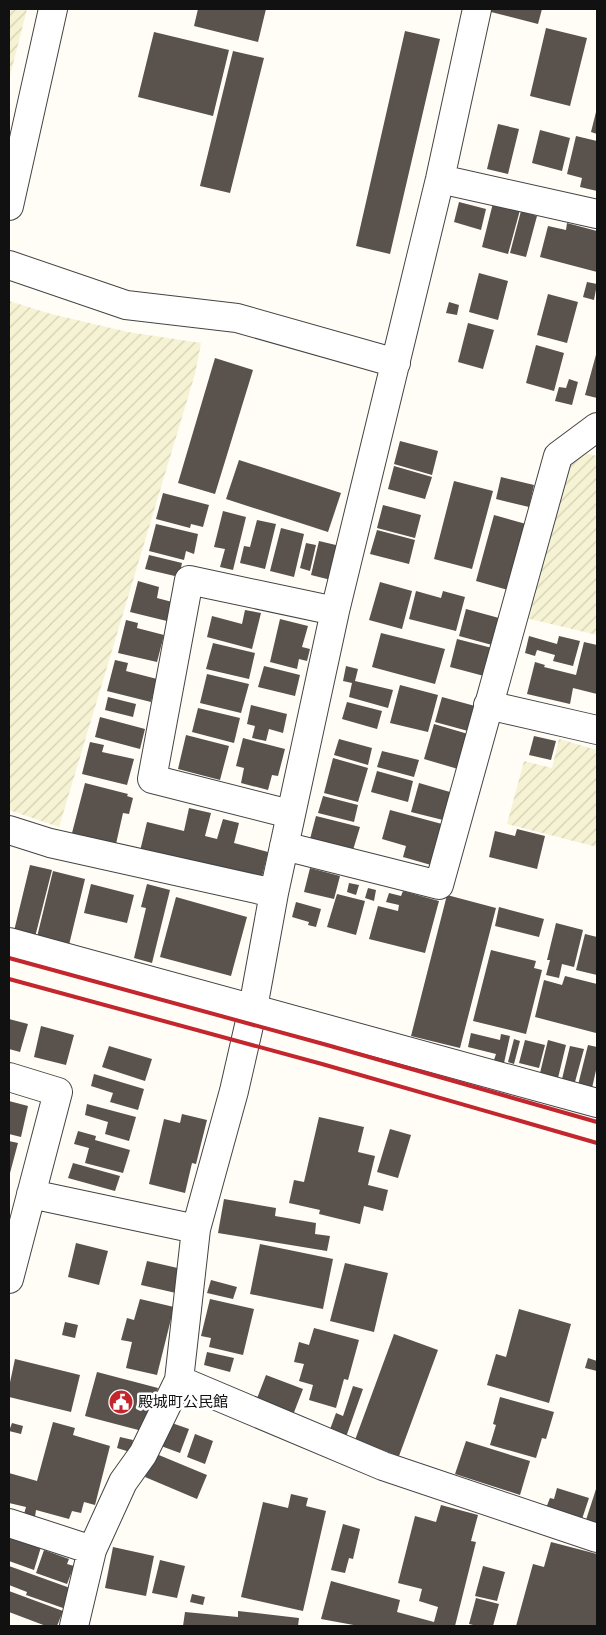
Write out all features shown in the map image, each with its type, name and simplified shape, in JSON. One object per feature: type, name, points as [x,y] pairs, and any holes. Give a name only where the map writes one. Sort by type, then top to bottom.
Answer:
[{"type":"street","points":[[9,206],[53,9]]},
{"type":"street","points":[[74,1626],[92,1550],[123,1482],[143,1454],[179,1380],[196,1229],[234,1091],[253,1008],[290,814],[335,611],[440,179],[477,9]]},
{"type":"street","points":[[440,179],[597,214]]},
{"type":"street","points":[[9,265],[126,305],[237,318],[396,363]]},
{"type":"street","points":[[284,846],[439,885],[558,456],[597,427]]},
{"type":"street","points":[[290,814],[152,779],[189,580],[335,611]]},
{"type":"street","points":[[488,705],[597,730]]},
{"type":"street","points":[[9,830],[50,843],[274,893]]},
{"type":"street","points":[[9,942],[597,1102]]},
{"type":"street","points":[[9,1077],[58,1092],[9,1279]]},
{"type":"street","points":[[31,1194],[196,1229]]},
{"type":"street","points":[[179,1380],[384,1466],[597,1538]]},
{"type":"street","points":[[9,1524],[92,1550]]},
{"type":"shaded area","points":[[9,9],[27,9],[9,80]]},
{"type":"shaded area","points":[[9,301],[51,314],[128,332],[201,343],[195,374],[59,827],[9,810]]},
{"type":"shaded area","points":[[581,452],[597,456],[597,635],[526,618],[572,457]]},
{"type":"shaded area","points":[[559,739],[597,750],[597,847],[507,824],[524,761],[552,768]]},
{"type":"building","points":[[198,9],[266,9],[258,42],[194,26]]},
{"type":"building","points":[[491,9],[542,9],[538,24],[491,12]]},
{"type":"building","points":[[546,28],[587,38],[570,106],[530,96]]},
{"type":"building","points":[[405,31],[440,39],[390,254],[356,246]]},
{"type":"building","points":[[154,32],[229,50],[213,116],[138,97]]},
{"type":"building","points":[[233,51],[264,58],[230,193],[200,186]]},
{"type":"building","points":[[597,108],[597,134],[591,132]]},
{"type":"building","points":[[498,124],[519,129],[508,174],[487,169]]},
{"type":"building","points":[[540,130],[570,138],[562,171],[532,163]]},
{"type":"building","points":[[576,136],[597,141],[597,191],[580,187],[582,178],[567,174]]},
{"type":"building","points":[[459,202],[486,209],[481,230],[454,222]]},
{"type":"building","points":[[493,203],[520,210],[508,254],[482,247]]},
{"type":"building","points":[[521,211],[537,216],[526,257],[510,253]]},
{"type":"building","points":[[567,223],[597,231],[597,272],[540,257],[548,226],[566,230]]},
{"type":"building","points":[[479,273],[508,281],[498,320],[469,312]]},
{"type":"building","points":[[587,282],[597,284],[594,300],[583,297]]},
{"type":"building","points":[[548,294],[578,302],[567,343],[537,335]]},
{"type":"building","points":[[449,302],[459,305],[457,315],[446,313]]},
{"type":"building","points":[[468,323],[494,330],[483,369],[458,362]]},
{"type":"building","points":[[536,345],[564,353],[554,391],[526,383]]},
{"type":"building","points":[[597,351],[597,398],[585,395]]},
{"type":"building","points":[[215,358],[253,370],[215,494],[178,483]]},
{"type":"building","points":[[569,379],[578,382],[572,405],[555,401],[559,387],[566,388]]},
{"type":"building","points":[[400,441],[438,451],[432,475],[394,464]]},
{"type":"building","points":[[239,460],[341,493],[328,532],[226,499]]},
{"type":"building","points":[[394,466],[432,477],[425,499],[388,489]]},
{"type":"building","points":[[501,477],[534,485],[529,507],[496,499]]},
{"type":"building","points":[[454,481],[493,491],[472,569],[434,559]]},
{"type":"building","points":[[163,493],[209,505],[203,527],[191,524],[190,528],[156,519]]},
{"type":"building","points":[[383,505],[421,515],[415,538],[377,528]]},
{"type":"building","points":[[223,511],[246,517],[233,570],[220,567],[225,549],[214,547]]},
{"type":"building","points":[[494,515],[526,524],[508,590],[476,581]]},
{"type":"building","points":[[257,520],[276,524],[265,569],[240,563],[244,546],[250,547]]},
{"type":"building","points":[[156,524],[198,534],[194,554],[186,551],[184,560],[149,551]]},
{"type":"building","points":[[281,528],[304,534],[294,577],[270,571]]},
{"type":"building","points":[[377,530],[415,540],[409,564],[370,554]]},
{"type":"building","points":[[319,541],[340,546],[331,580],[311,575]]},
{"type":"building","points":[[306,543],[316,545],[310,571],[300,568]]},
{"type":"building","points":[[149,555],[182,563],[179,577],[145,569]]},
{"type":"building","points":[[138,581],[159,587],[157,598],[176,603],[171,622],[130,612]]},
{"type":"building","points":[[380,582],[412,591],[402,629],[369,620]]},
{"type":"building","points":[[416,591],[441,598],[443,591],[465,597],[456,631],[409,619]]},
{"type":"building","points":[[466,609],[499,618],[492,645],[459,636]]},
{"type":"building","points":[[245,610],[261,613],[252,649],[207,637],[212,616],[242,624]]},
{"type":"building","points":[[280,619],[308,626],[302,647],[310,649],[307,661],[299,659],[297,669],[270,662]]},
{"type":"building","points":[[126,620],[138,623],[137,628],[164,635],[157,662],[118,653]]},
{"type":"building","points":[[381,633],[445,649],[435,684],[372,667]]},
{"type":"building","points":[[529,636],[557,644],[559,636],[580,641],[573,666],[553,661],[555,655],[537,650],[535,656],[525,653]]},
{"type":"building","points":[[457,639],[492,648],[484,676],[450,667]]},
{"type":"building","points":[[584,642],[597,645],[597,694],[573,688],[570,704],[527,694],[535,662],[545,665],[544,667],[576,675]]},
{"type":"building","points":[[213,643],[255,653],[249,679],[206,669]]},
{"type":"building","points":[[115,660],[128,663],[126,671],[157,679],[151,702],[107,691]]},
{"type":"building","points":[[264,666],[300,675],[295,696],[258,687]]},
{"type":"building","points":[[346,666],[358,669],[355,681],[393,690],[388,708],[349,697],[352,683],[343,681]]},
{"type":"building","points":[[207,674],[249,684],[241,713],[200,703]]},
{"type":"building","points":[[400,685],[438,695],[428,732],[390,723]]},
{"type":"building","points":[[108,697],[136,704],[133,717],[105,710]]},
{"type":"building","points":[[442,697],[475,706],[468,731],[435,722]]},
{"type":"building","points":[[347,702],[382,711],[377,729],[342,719]]},
{"type":"building","points":[[251,705],[287,714],[283,733],[269,729],[266,741],[252,738],[255,726],[247,724]]},
{"type":"building","points":[[198,708],[240,718],[234,743],[192,732]]},
{"type":"building","points":[[100,717],[145,729],[140,749],[95,737]]},
{"type":"building","points":[[434,724],[468,734],[458,769],[424,759]]},
{"type":"building","points":[[186,735],[229,746],[220,780],[178,769]]},
{"type":"building","points":[[534,736],[556,741],[551,760],[529,755]]},
{"type":"building","points":[[243,738],[285,749],[278,776],[272,775],[268,790],[241,783],[244,768],[236,766]]},
{"type":"building","points":[[339,739],[372,748],[368,765],[334,755]]},
{"type":"building","points":[[90,742],[104,745],[102,752],[134,759],[127,785],[82,774]]},
{"type":"building","points":[[382,751],[419,760],[414,777],[377,767]]},
{"type":"building","points":[[333,758],[368,768],[358,802],[324,793]]},
{"type":"building","points":[[377,771],[413,781],[408,802],[371,792]]},
{"type":"building","points":[[85,783],[128,794],[127,796],[133,798],[129,814],[123,813],[116,844],[72,833]]},
{"type":"building","points":[[419,783],[450,792],[443,820],[411,812]]},
{"type":"building","points":[[323,796],[358,805],[354,822],[318,813]]},
{"type":"building","points":[[189,808],[211,813],[205,836],[217,839],[223,819],[239,823],[234,843],[268,852],[261,881],[140,851],[147,822],[184,831]]},
{"type":"building","points":[[390,810],[442,824],[431,865],[403,857],[406,846],[382,839]]},
{"type":"building","points":[[316,816],[360,827],[353,850],[310,839]]},
{"type":"building","points":[[517,829],[545,836],[537,869],[489,857],[495,831],[515,836]]},
{"type":"building","points":[[30,865],[52,870],[35,937],[14,931]]},
{"type":"building","points":[[310,868],[340,876],[334,899],[304,892]]},
{"type":"building","points":[[53,871],[85,879],[69,945],[37,937]]},
{"type":"building","points":[[349,883],[359,885],[356,895],[347,892]]},
{"type":"building","points":[[91,884],[134,895],[127,923],[84,913]]},
{"type":"building","points":[[147,884],[170,890],[152,963],[134,958],[146,908],[141,907]]},
{"type":"building","points":[[368,888],[376,890],[374,901],[365,898]]},
{"type":"building","points":[[403,891],[439,901],[425,953],[369,939],[378,906],[398,911],[399,905],[386,902],[389,893],[401,896]]},
{"type":"building","points":[[337,894],[365,901],[356,935],[327,927]]},
{"type":"building","points":[[447,895],[496,908],[460,1048],[411,1036]]},
{"type":"building","points":[[176,897],[247,917],[231,976],[160,957]]},
{"type":"building","points":[[296,902],[321,909],[316,927],[308,925],[309,922],[292,917]]},
{"type":"building","points":[[499,907],[544,919],[539,937],[495,926]]},
{"type":"building","points":[[556,923],[583,930],[574,967],[562,964],[559,978],[546,975],[550,960],[547,960]]},
{"type":"building","points":[[585,934],[597,937],[597,975],[576,970]]},
{"type":"building","points":[[491,950],[536,961],[534,968],[542,970],[526,1034],[473,1021]]},
{"type":"building","points":[[565,976],[597,984],[596,1033],[535,1017],[544,980],[562,985]]},
{"type":"building","points":[[9,1019],[28,1024],[20,1052],[9,1049]]},
{"type":"building","points":[[41,1026],[74,1035],[66,1065],[34,1057]]},
{"type":"building","points":[[471,1033],[500,1040],[501,1034],[510,1036],[504,1063],[494,1060],[496,1054],[468,1047]]},
{"type":"building","points":[[514,1039],[520,1041],[514,1064],[508,1062]]},
{"type":"building","points":[[525,1040],[545,1045],[539,1068],[519,1063]]},
{"type":"building","points":[[548,1040],[566,1045],[558,1078],[540,1073]]},
{"type":"building","points":[[588,1045],[597,1047],[597,1066],[592,1088],[578,1085]]},
{"type":"building","points":[[109,1046],[152,1059],[145,1081],[102,1067]]},
{"type":"building","points":[[570,1046],[584,1049],[575,1082],[562,1079]]},
{"type":"building","points":[[94,1074],[144,1089],[138,1110],[110,1102],[113,1093],[91,1086]]},
{"type":"building","points":[[9,1101],[28,1106],[21,1137],[9,1134]]},
{"type":"building","points":[[87,1104],[136,1117],[129,1141],[105,1134],[108,1122],[85,1115]]},
{"type":"building","points":[[182,1114],[207,1120],[196,1164],[192,1163],[185,1193],[149,1184],[164,1119],[180,1123]]},
{"type":"building","points":[[319,1117],[364,1127],[358,1152],[375,1156],[368,1185],[388,1190],[383,1211],[364,1206],[360,1224],[319,1214],[320,1210],[289,1203],[294,1180],[304,1182]]},
{"type":"building","points":[[390,1129],[411,1135],[398,1178],[377,1172]]},
{"type":"building","points":[[78,1131],[96,1136],[95,1140],[130,1150],[123,1173],[85,1163],[89,1148],[74,1144]]},
{"type":"building","points":[[9,1141],[18,1143],[10,1173],[9,1173]]},
{"type":"building","points":[[73,1163],[120,1176],[115,1191],[68,1178]]},
{"type":"building","points":[[224,1199],[276,1208],[275,1216],[316,1223],[315,1234],[330,1236],[327,1251],[218,1233]]},
{"type":"building","points":[[76,1243],[108,1251],[99,1285],[68,1277]]},
{"type":"building","points":[[260,1244],[333,1259],[323,1309],[250,1294]]},
{"type":"building","points":[[147,1261],[182,1269],[176,1293],[141,1285]]},
{"type":"building","points":[[345,1263],[388,1273],[374,1332],[330,1321]]},
{"type":"building","points":[[211,1280],[237,1287],[233,1299],[207,1293]]},
{"type":"building","points":[[140,1299],[174,1307],[157,1375],[126,1368],[132,1342],[121,1340],[127,1318],[134,1320]]},
{"type":"building","points":[[210,1299],[254,1309],[243,1355],[209,1347],[211,1338],[201,1336]]},
{"type":"building","points":[[519,1309],[571,1324],[549,1403],[487,1385],[496,1354],[506,1357]]},
{"type":"building","points":[[65,1322],[78,1325],[75,1338],[62,1335]]},
{"type":"building","points":[[314,1328],[359,1340],[348,1380],[344,1379],[336,1408],[309,1400],[313,1385],[299,1381],[304,1364],[294,1362],[299,1342],[309,1345]]},
{"type":"building","points":[[394,1334],[438,1350],[399,1456],[355,1440]]},
{"type":"building","points":[[207,1352],[234,1358],[230,1372],[204,1365]]},
{"type":"building","points":[[588,1358],[597,1361],[597,1371],[585,1368]]},
{"type":"building","points":[[15,1359],[80,1375],[71,1412],[9,1397],[9,1387]]},
{"type":"building","name":"殿城町公民館","points":[[97,1372],[158,1388],[146,1432],[85,1416]]},
{"type":"building","points":[[266,1375],[303,1389],[293,1415],[256,1401]]},
{"type":"building","points":[[353,1386],[363,1389],[346,1437],[329,1432],[336,1413],[343,1416]]},
{"type":"building","points":[[500,1397],[554,1412],[546,1439],[542,1438],[536,1458],[490,1445],[496,1425],[493,1424]]},
{"type":"building","points":[[53,1422],[75,1428],[73,1435],[110,1446],[95,1505],[84,1502],[81,1513],[72,1511],[69,1519],[36,1510],[35,1517],[24,1514],[26,1507],[9,1503],[9,1473],[37,1481]]},
{"type":"building","points":[[169,1422],[189,1429],[180,1453],[161,1446]]},
{"type":"building","points":[[12,1423],[23,1426],[21,1434],[9,1431]]},
{"type":"building","points":[[195,1434],[213,1441],[205,1464],[187,1457]]},
{"type":"building","points":[[120,1437],[133,1440],[130,1452],[117,1448]]},
{"type":"building","points":[[466,1441],[530,1461],[520,1495],[455,1474]]},
{"type":"building","points":[[154,1453],[207,1475],[197,1499],[145,1477]]},
{"type":"building","points":[[597,1486],[597,1526],[585,1523]]},
{"type":"building","points":[[557,1488],[589,1498],[582,1519],[546,1508],[550,1498],[554,1499]]},
{"type":"building","points":[[291,1494],[308,1498],[306,1506],[326,1511],[303,1611],[241,1597],[263,1502],[288,1508]]},
{"type":"building","points":[[441,1505],[478,1515],[471,1541],[476,1542],[455,1626],[359,1626],[321,1619],[331,1581],[400,1600],[397,1612],[434,1622],[438,1607],[419,1601],[422,1589],[398,1583],[415,1516],[436,1522]]},
{"type":"building","points":[[343,1524],[360,1529],[353,1559],[349,1558],[345,1573],[331,1570]]},
{"type":"building","points":[[9,1535],[41,1547],[34,1570],[9,1561]]},
{"type":"building","points":[[551,1542],[597,1554],[596,1626],[516,1626],[533,1564],[544,1567]]},
{"type":"building","points":[[113,1547],[154,1556],[146,1596],[105,1588]]},
{"type":"building","points":[[44,1550],[69,1559],[67,1564],[74,1566],[67,1584],[36,1573]]},
{"type":"building","points":[[160,1560],[185,1566],[177,1598],[152,1593]]},
{"type":"building","points":[[9,1566],[70,1588],[63,1608],[26,1595],[27,1592],[9,1585]]},
{"type":"building","points":[[483,1566],[505,1572],[497,1601],[475,1596]]},
{"type":"building","points":[[9,1591],[63,1611],[57,1626],[46,1626],[9,1612]]},
{"type":"building","points":[[192,1594],[205,1597],[203,1605],[190,1602]]},
{"type":"building","points":[[476,1598],[499,1604],[493,1626],[469,1624]]},
{"type":"building","points":[[238,1611],[299,1618],[298,1626],[183,1626],[185,1612],[238,1617]]},
{"type":"railway","points":[[9,958],[327,1045],[597,1122]]},
{"type":"railway","points":[[9,979],[322,1064],[597,1143]]},
{"type":"place","name":"殿城町公民館","points":[[121,1402]]}]
